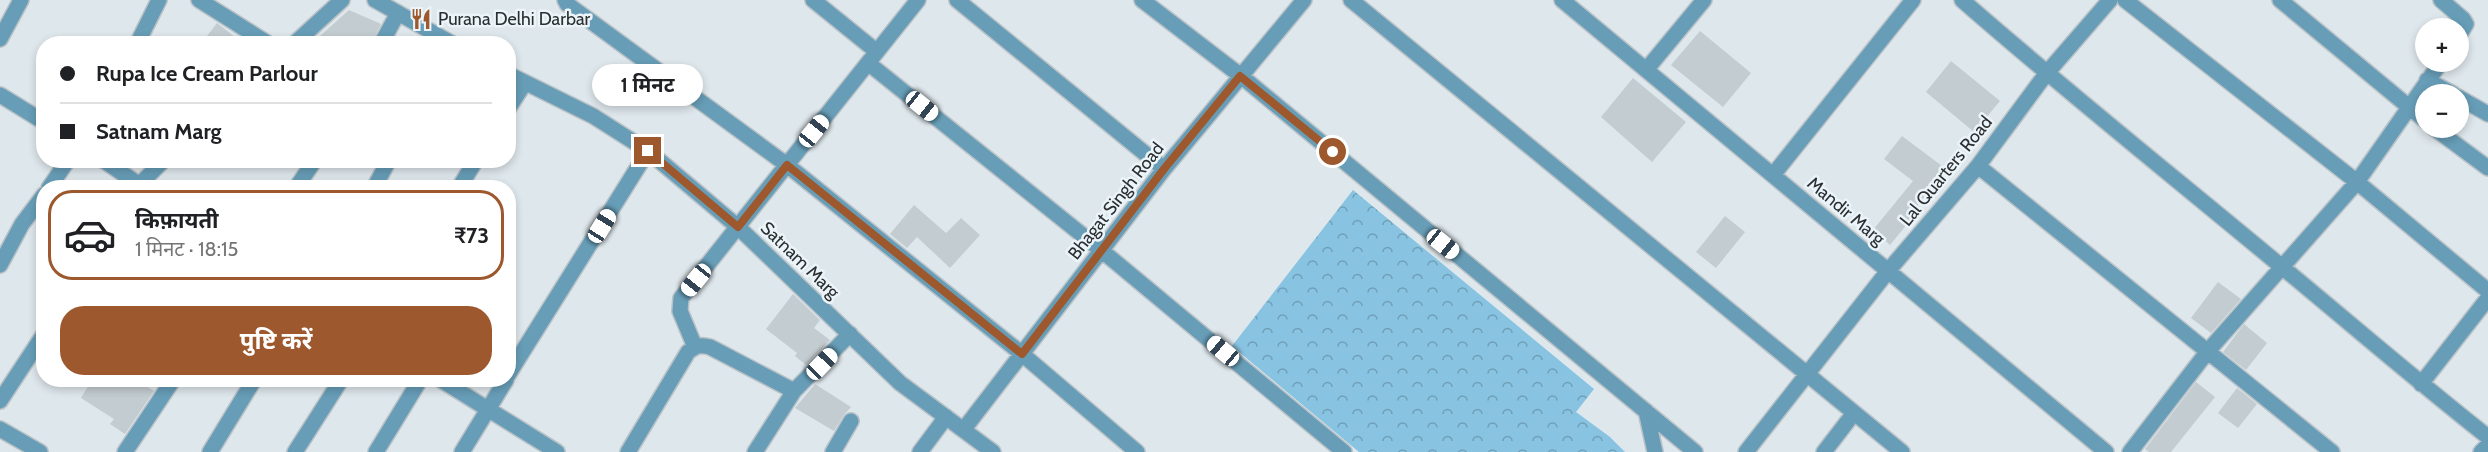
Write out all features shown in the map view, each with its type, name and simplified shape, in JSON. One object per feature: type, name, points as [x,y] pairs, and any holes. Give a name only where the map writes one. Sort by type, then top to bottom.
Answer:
[{"type":"street","points":[[0,39],[21,0]]},
{"type":"street","points":[[141,36],[159,0]]},
{"type":"street","points":[[199,0],[256,36]]},
{"type":"street","points":[[303,36],[342,0]]},
{"type":"street","points":[[375,0],[440,36]]},
{"type":"street","points":[[565,0],[567,4],[787,165],[1022,354],[1137,452]]},
{"type":"street","points":[[813,0],[872,57],[1344,452]]},
{"type":"street","points":[[695,347],[680,311],[681,298],[918,0]]},
{"type":"street","points":[[957,0],[1164,169]]},
{"type":"street","points":[[1142,0],[1240,76],[1695,452]]},
{"type":"street","name":"Bhagat Singh Road","points":[[964,429],[1164,169],[1304,0]]},
{"type":"street","points":[[1351,0],[1902,452]]},
{"type":"street","name":"Mandir Marg","points":[[1562,0],[2106,452]]},
{"type":"street","points":[[1646,70],[1704,0]]},
{"type":"street","points":[[1773,175],[1912,0]]},
{"type":"street","points":[[1962,0],[2046,74],[2488,437]]},
{"type":"street","name":"Lal Quarters Road","points":[[1746,452],[1888,271],[1978,166],[2046,74],[2110,0]]},
{"type":"street","points":[[2125,0],[2357,182],[2488,291]]},
{"type":"street","points":[[2280,0],[2415,113]]},
{"type":"street","points":[[2441,0],[2462,18]]},
{"type":"street","points":[[385,36],[398,13]]},
{"type":"street","points":[[2130,452],[2208,351],[2357,182],[2433,72]]},
{"type":"street","name":"Satnam Marg","points":[[516,78],[593,116],[648,151],[738,227],[900,383],[993,452]]},
{"type":"street","points":[[2427,80],[2434,84]]},
{"type":"street","points":[[516,97],[525,83]]},
{"type":"street","points":[[0,95],[36,117]]},
{"type":"street","points":[[2469,103],[2488,114]]},
{"type":"street","points":[[2448,138],[2488,168]]},
{"type":"street","points":[[516,362],[648,151]]},
{"type":"street","points":[[1978,166],[2332,452]]},
{"type":"street","points":[[115,168],[132,180]]},
{"type":"street","points":[[146,180],[157,168]]},
{"type":"street","points":[[0,265],[22,224],[36,206]]},
{"type":"street","points":[[2421,384],[2488,298]]},
{"type":"street","points":[[755,452],[794,391],[850,334]]},
{"type":"street","points":[[628,452],[688,352],[695,347],[701,345],[710,347],[794,391]]},
{"type":"street","points":[[0,401],[36,346]]},
{"type":"street","points":[[125,452],[168,387]]},
{"type":"street","points":[[210,452],[250,387]]},
{"type":"street","points":[[295,452],[337,387]]},
{"type":"street","points":[[376,452],[416,387]]},
{"type":"street","points":[[453,387],[557,452]]},
{"type":"street","points":[[462,452],[502,387]]},
{"type":"street","points":[[1646,411],[1655,452]]},
{"type":"street","points":[[1824,452],[1854,413]]},
{"type":"street","points":[[920,452],[946,417]]},
{"type":"street","points":[[833,452],[851,421]]},
{"type":"street","points":[[0,429],[40,452]]},
{"type":"street","points":[[2481,452],[2488,445]]},
{"type":"green space","points":[[1353,190],[1594,389],[1576,412],[1610,437],[1625,452],[1359,452],[1232,346]]},
{"type":"building","points":[[349,10],[381,24],[375,36],[320,36]]},
{"type":"building","points":[[217,23],[234,36],[207,36]]},
{"type":"building","points":[[1700,31],[1751,73],[1723,107],[1671,65]]},
{"type":"building","points":[[1951,61],[2000,101],[1974,132],[1926,92]]},
{"type":"building","points":[[1633,78],[1686,122],[1652,162],[1601,117]]},
{"type":"building","points":[[1902,136],[1946,169],[1914,210],[1917,212],[1890,245],[1873,230],[1913,181],[1884,159]]},
{"type":"building","points":[[914,205],[946,233],[961,218],[980,235],[950,268],[917,237],[907,248],[890,234]]},
{"type":"building","points":[[1725,216],[1745,232],[1716,268],[1696,252]]},
{"type":"building","points":[[2218,282],[2241,299],[2211,333],[2191,318]]},
{"type":"building","points":[[793,294],[820,320],[814,328],[830,340],[806,365],[795,356],[797,353],[766,329]]},
{"type":"building","points":[[2244,324],[2267,343],[2246,370],[2223,352]]},
{"type":"building","points":[[2196,382],[2215,397],[2171,452],[2149,452],[2145,449]]},
{"type":"building","points":[[815,384],[851,407],[834,431],[795,408]]},
{"type":"building","points":[[88,387],[147,387],[154,391],[125,434],[110,424],[114,419],[81,398]]},
{"type":"building","points":[[2237,388],[2257,404],[2238,428],[2218,413]]},
{"type":"place","name":"Purana Delhi Darbar","points":[[421,19]]},
{"type":"route","points":[[648,151],[738,227],[787,165],[1022,354],[1164,169],[1240,76],[1333,152]]}]
